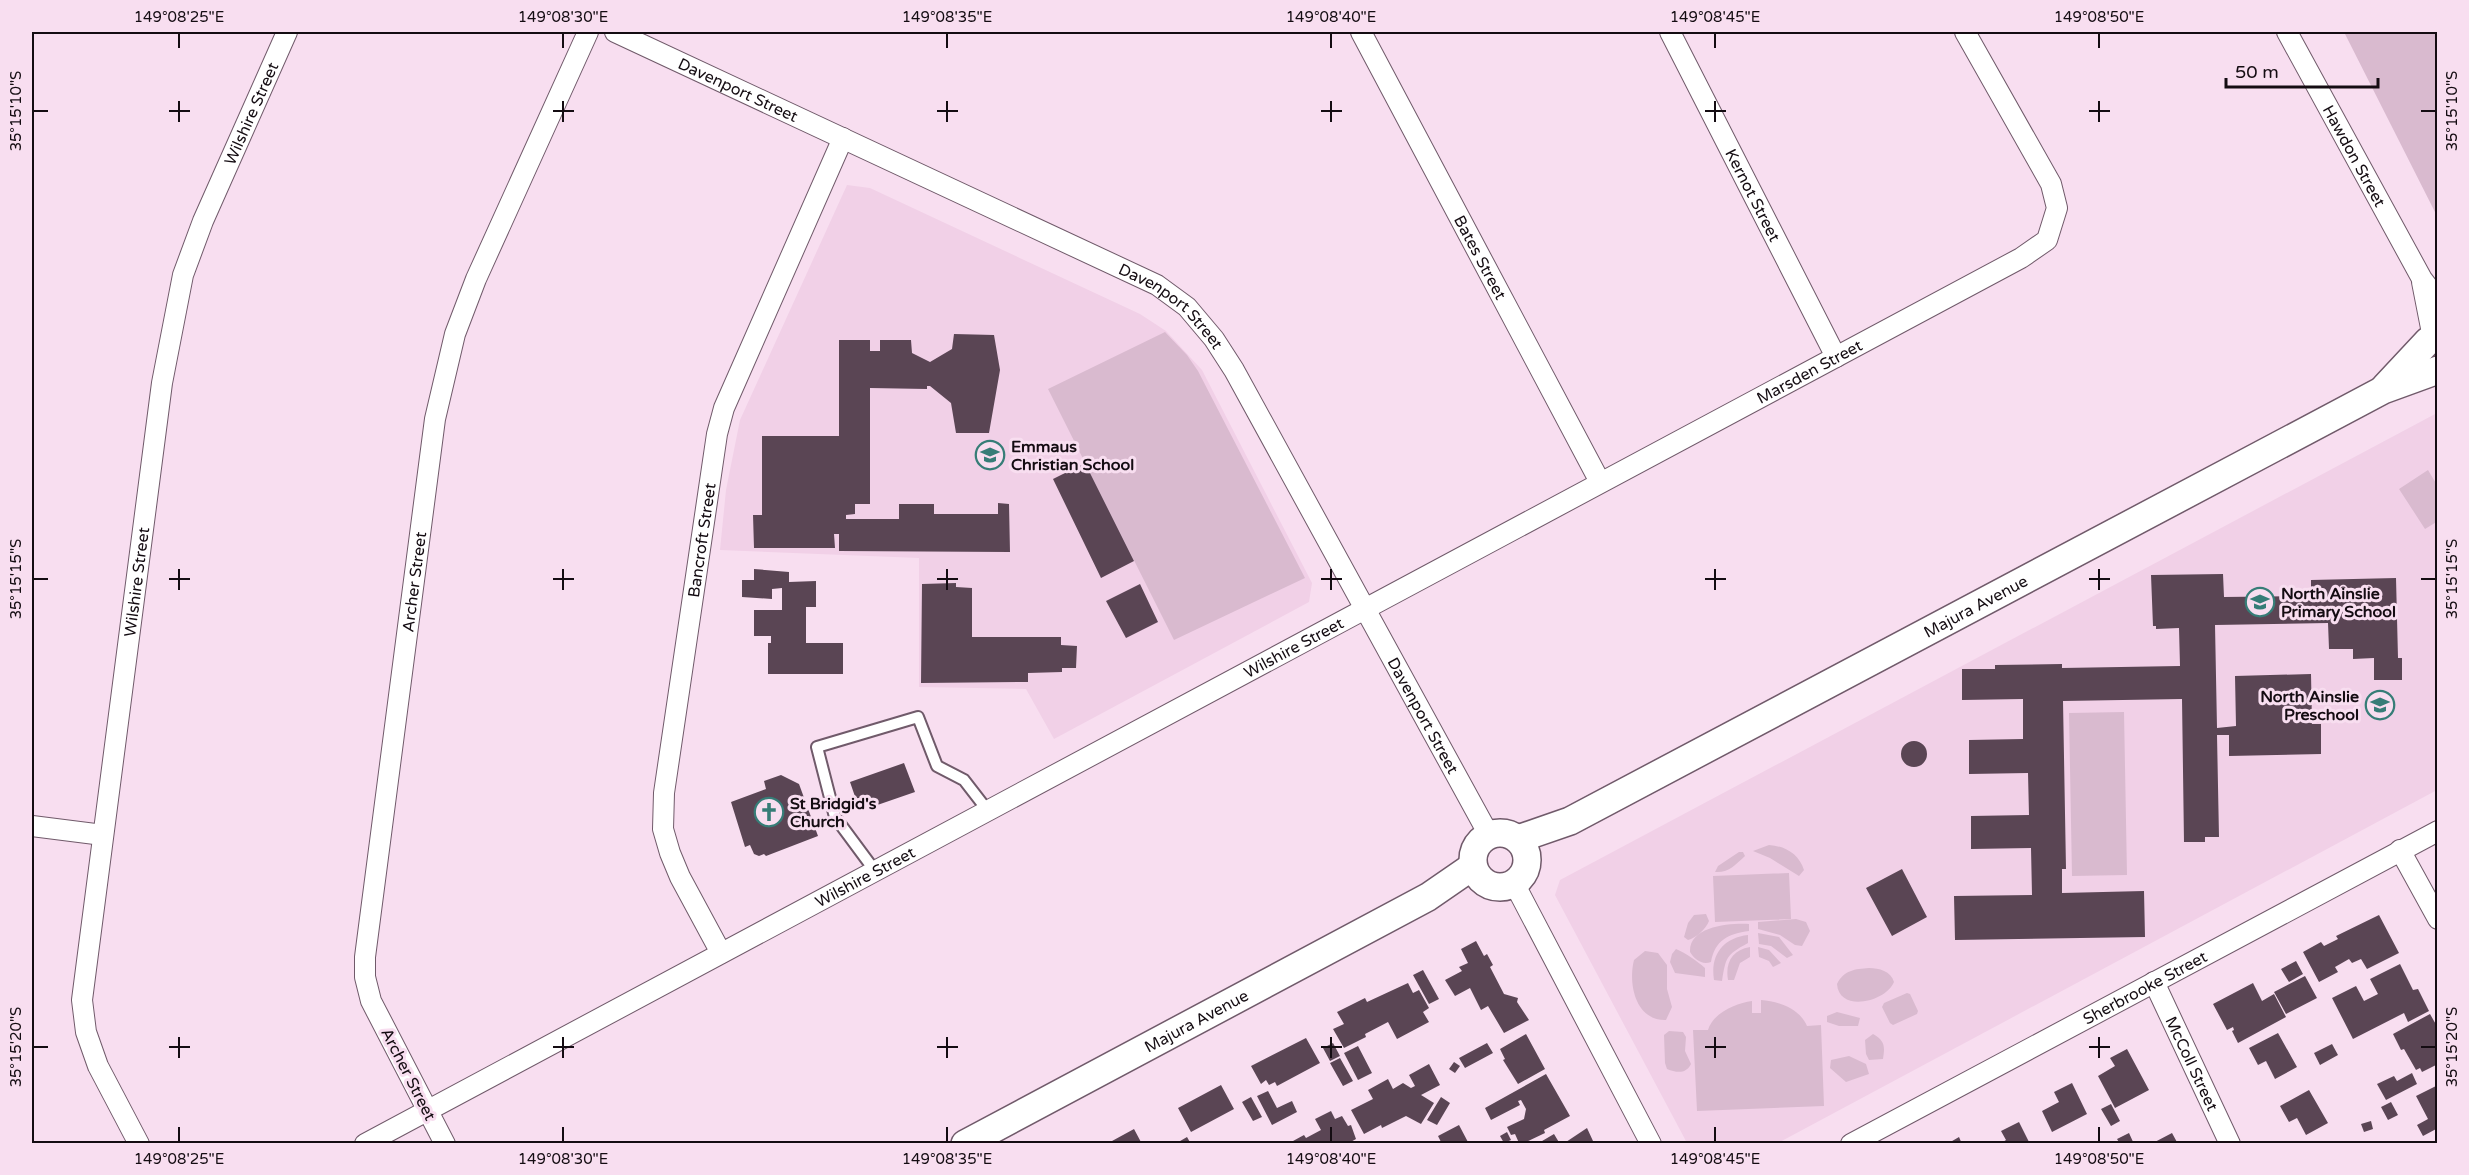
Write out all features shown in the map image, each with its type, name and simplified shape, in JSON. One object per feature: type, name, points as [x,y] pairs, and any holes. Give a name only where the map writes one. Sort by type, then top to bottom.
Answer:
[{"type":"main road","points":[[2433,334],[2428,350],[2438,368]]},
{"type":"main road","name":"Majura Avenue","points":[[2383,390],[2433,334]]},
{"type":"main road","name":"Majura Avenue","points":[[1522,849],[1570,821],[2383,390],[2438,368]]},
{"type":"main road","points":[[1504,833],[1522,849],[1524,873],[1492,878],[1474,851],[1477,844],[1488,835],[1504,833]]},
{"type":"main road","name":"Majura Avenue","points":[[965,1143],[1428,897],[1492,878]]},
{"type":"street","name":"Wilshire Street","points":[[139,1143],[98,1066],[86,1032],[82,1000],[162,383],[183,275],[203,221],[287,32]]},
{"type":"street","name":"Archer Street","points":[[445,1143],[371,1001],[365,977],[365,957],[435,419],[455,334],[476,279],[588,32]]},
{"type":"street","name":"Davenport Street","points":[[615,32],[1157,285],[1187,308],[1214,339],[1234,370],[1488,835]]},
{"type":"street","name":"Bates Street","points":[[1361,32],[1600,482]]},
{"type":"street","name":"Kernot Street","points":[[1670,32],[1836,357]]},
{"type":"street","name":"Marsden Street","points":[[1365,609],[2021,258],[2047,240],[2057,208],[2050,184],[1965,32]]},
{"type":"street","name":"Hawdon Street","points":[[2288,32],[2422,279],[2438,300]]},
{"type":"street","name":"Bancroft Street","points":[[721,953],[680,877],[663,829],[664,793],[715,446],[724,408],[843,138]]},
{"type":"street","name":"Hawdon Street","points":[[2422,279],[2433,334]]},
{"type":"street","name":"Wilshire Street","points":[[365,1143],[1365,609]]},
{"type":"street","points":[[32,826],[104,835]]},
{"type":"street","name":"Sherbrooke Street","points":[[1851,1143],[2438,831]]},
{"type":"street","points":[[2400,850],[2438,919]]},
{"type":"street","points":[[1492,878],[1651,1143]]},
{"type":"street","name":"McColl Street","points":[[2154,982],[2230,1143]]},
{"type":"lane","points":[[875,871],[835,817],[817,747],[918,717],[937,766],[964,780],[988,811]]},
{"type":"shaded area","points":[[2344,32],[2437,32],[2437,216]]},
{"type":"shaded area","name":"Emmaus Christian School","points":[[847,185],[870,188],[1140,314],[1166,331],[1202,370],[1312,583],[1309,602],[1054,739],[1026,689],[919,687],[919,558],[720,550],[726,490],[740,420]]},
{"type":"shaded area","points":[[1165,332],[1187,355],[1198,371],[1305,578],[1174,640],[1048,389]]},
{"type":"shaded area","name":"North Ainslie Primary School","points":[[2437,413],[2437,790],[1778,1143],[1687,1143],[1555,895],[1560,880]]},
{"type":"shaded area","points":[[2428,470],[2437,485],[2438,521],[2425,529],[2399,489]]},
{"type":"shaded area","points":[[2124,712],[2127,875],[2072,876],[2069,713]]},
{"type":"shaded area","points":[[1769,845],[1786,849],[1799,859],[1804,870],[1799,876],[1770,858],[1753,851]]},
{"type":"shaded area","points":[[1739,852],[1743,852],[1745,856],[1735,865],[1728,870],[1715,872],[1718,866]]},
{"type":"shaded area","points":[[1789,873],[1791,919],[1715,922],[1713,876]]},
{"type":"shaded area","points":[[1706,914],[1709,921],[1703,930],[1691,939],[1684,937],[1688,923],[1694,915]]},
{"type":"shaded area","points":[[1796,919],[1806,922],[1810,931],[1802,946],[1795,945],[1780,935],[1758,929],[1758,922]]},
{"type":"shaded area","points":[[1732,924],[1749,924],[1749,931],[1729,936],[1719,943],[1711,962],[1699,961],[1690,952],[1691,943],[1703,931]]},
{"type":"shaded area","points":[[1758,933],[1779,937],[1793,955],[1787,958],[1771,946],[1759,944]]},
{"type":"shaded area","points":[[1748,935],[1748,943],[1728,957],[1722,981],[1714,980],[1714,963],[1720,949],[1732,940]]},
{"type":"shaded area","points":[[1750,947],[1750,957],[1740,963],[1734,980],[1728,980],[1727,974],[1731,958],[1739,951]]},
{"type":"shaded area","points":[[1758,947],[1769,950],[1781,963],[1773,967],[1769,961],[1759,957]]},
{"type":"shaded area","points":[[1676,949],[1705,968],[1705,977],[1675,973],[1670,962]]},
{"type":"shaded area","points":[[1645,951],[1658,953],[1667,965],[1667,989],[1672,1007],[1666,1020],[1655,1019],[1647,1014],[1636,999],[1632,969],[1634,960]]},
{"type":"shaded area","points":[[1869,968],[1887,973],[1894,982],[1882,995],[1873,999],[1854,1001],[1846,999],[1840,993],[1837,984],[1840,979],[1850,971]]},
{"type":"shaded area","points":[[1907,993],[1910,994],[1918,1011],[1917,1014],[1893,1025],[1882,1007],[1884,1003]]},
{"type":"shaded area","points":[[1761,1000],[1788,1007],[1804,1020],[1807,1026],[1821,1025],[1824,1106],[1697,1111],[1693,1030],[1708,1030],[1720,1014],[1746,1002],[1752,1001],[1752,1013],[1761,1013]]},
{"type":"shaded area","points":[[1837,1012],[1860,1018],[1858,1026],[1839,1026],[1827,1022],[1827,1016]]},
{"type":"shaded area","points":[[1669,1031],[1683,1032],[1686,1037],[1685,1051],[1691,1064],[1684,1071],[1667,1069],[1664,1035]]},
{"type":"shaded area","points":[[1873,1034],[1883,1044],[1883,1059],[1869,1060],[1866,1054],[1865,1040]]},
{"type":"shaded area","points":[[1849,1056],[1866,1064],[1869,1074],[1846,1082],[1830,1068],[1831,1060]]},
{"type":"building","points":[[954,334],[994,335],[1000,370],[989,433],[956,433],[951,403],[930,386],[927,386],[927,389],[870,388],[870,504],[855,504],[855,514],[846,515],[846,519],[899,519],[899,504],[934,504],[934,514],[998,514],[998,503],[1009,504],[1010,552],[839,551],[839,534],[834,534],[835,548],[754,548],[753,515],[762,515],[762,436],[839,436],[839,340],[870,340],[870,351],[880,351],[880,340],[911,340],[912,353],[930,362],[952,349]]},
{"type":"building","points":[[1085,463],[1134,561],[1101,578],[1053,479]]},
{"type":"building","points":[[754,569],[789,572],[789,582],[816,581],[816,607],[806,607],[806,643],[843,643],[843,674],[768,674],[768,643],[771,643],[771,636],[754,636],[754,610],[782,610],[782,588],[772,589],[772,599],[742,597],[742,580],[754,580]]},
{"type":"building","points":[[2223,574],[2224,597],[2311,596],[2311,580],[2396,578],[2398,658],[2402,658],[2402,680],[2374,680],[2374,658],[2353,659],[2353,649],[2329,649],[2328,623],[2215,625],[2217,728],[2236,726],[2235,676],[2311,674],[2312,724],[2321,724],[2321,754],[2229,756],[2229,735],[2217,735],[2219,837],[2205,837],[2205,842],[2184,842],[2182,699],[2063,701],[2066,869],[2062,869],[2062,893],[2144,891],[2145,937],[1955,940],[1954,896],[2032,895],[2031,848],[1971,849],[1971,816],[2029,815],[2028,773],[1969,774],[1969,740],[2023,739],[2023,699],[1962,700],[1962,669],[1995,669],[1995,665],[2062,664],[2062,668],[2180,666],[2179,628],[2156,629],[2156,626],[2153,626],[2151,575]]},
{"type":"building","points":[[956,583],[956,587],[972,588],[972,637],[1061,637],[1061,645],[1077,646],[1076,668],[1062,668],[1062,672],[1028,673],[1028,682],[921,683],[922,584]]},
{"type":"building","points":[[1140,584],[1158,622],[1126,638],[1106,601]]},
{"type":"building","points":[[1914,741],[1923,745],[1927,754],[1923,763],[1914,767],[1905,763],[1901,754],[1905,745]]},
{"type":"building","points":[[904,763],[915,792],[860,811],[850,782]]},
{"type":"building","points":[[781,775],[799,784],[818,836],[766,856],[764,854],[759,856],[754,854],[750,845],[745,847],[731,802],[766,789],[764,781]]},
{"type":"building","points":[[1902,869],[1927,917],[1892,936],[1866,888]]},
{"type":"building","points":[[2379,915],[2399,953],[2367,969],[2361,959],[2352,963],[2349,959],[2335,967],[2338,972],[2319,982],[2303,952],[2321,942],[2324,946],[2338,939],[2336,936]]},
{"type":"building","points":[[1476,941],[1484,956],[1487,954],[1493,965],[1490,967],[1504,994],[1518,998],[1517,1002],[1529,1020],[1504,1033],[1488,1006],[1481,1010],[1470,988],[1455,996],[1445,980],[1462,971],[1459,967],[1468,963],[1461,949]]},
{"type":"building","points":[[2296,961],[2303,974],[2289,982],[2281,969]]},
{"type":"building","points":[[2400,964],[2413,990],[2418,989],[2429,1011],[2408,1022],[2404,1013],[2353,1039],[2332,998],[2356,986],[2364,1001],[2378,994],[2370,979]]},
{"type":"building","points":[[1423,970],[1439,999],[1429,1004],[1413,975]]},
{"type":"building","points":[[2305,976],[2317,998],[2286,1014],[2274,992]]},
{"type":"building","points":[[1408,983],[1413,993],[1419,990],[1429,1008],[1423,1012],[1429,1022],[1397,1039],[1388,1022],[1344,1048],[1333,1029],[1344,1024],[1337,1012],[1365,998],[1367,1002]]},
{"type":"building","points":[[2253,983],[2262,1001],[2274,994],[2286,1017],[2238,1043],[2232,1031],[2233,1027],[2227,1030],[2213,1004]]},
{"type":"building","points":[[2430,1014],[2438,1028],[2438,1064],[2422,1072],[2420,1068],[2416,1070],[2404,1049],[2401,1050],[2393,1034]]},
{"type":"building","points":[[2278,1033],[2297,1067],[2275,1079],[2266,1061],[2258,1065],[2249,1048]]},
{"type":"building","points":[[1526,1034],[1545,1069],[1518,1084],[1503,1060],[1505,1059],[1500,1049]]},
{"type":"building","points":[[1306,1038],[1320,1063],[1277,1086],[1275,1082],[1269,1085],[1266,1080],[1261,1084],[1251,1066]]},
{"type":"building","points":[[1333,1043],[1340,1056],[1330,1061],[1323,1048]]},
{"type":"building","points":[[1487,1043],[1493,1053],[1465,1068],[1459,1058]]},
{"type":"building","points":[[2332,1044],[2338,1055],[2320,1065],[2314,1053]]},
{"type":"building","points":[[1358,1046],[1372,1073],[1358,1080],[1344,1053]]},
{"type":"building","points":[[2127,1049],[2149,1090],[2115,1108],[2098,1076],[2115,1066],[2110,1058]]},
{"type":"building","points":[[1340,1058],[1353,1081],[1343,1086],[1330,1063]]},
{"type":"building","points":[[1454,1062],[1460,1066],[1455,1073],[1449,1069]]},
{"type":"building","points":[[1429,1064],[1440,1085],[1421,1095],[1434,1103],[1421,1124],[1406,1116],[1364,1134],[1351,1110],[1373,1099],[1368,1090],[1388,1079],[1393,1089],[1403,1083],[1411,1088],[1415,1086],[1409,1075]]},
{"type":"building","points":[[2412,1073],[2417,1084],[2386,1100],[2377,1084],[2394,1076],[2397,1081]]},
{"type":"building","points":[[1546,1074],[1570,1116],[1544,1130],[1545,1133],[1519,1143],[1515,1134],[1511,1135],[1507,1127],[1524,1119],[1526,1109],[1521,1100],[1518,1101],[1520,1105],[1491,1120],[1485,1108]]},
{"type":"building","points":[[2072,1083],[2087,1114],[2052,1132],[2042,1111],[2059,1102],[2054,1092]]},
{"type":"building","points":[[1221,1085],[1234,1109],[1191,1132],[1178,1108]]},
{"type":"building","points":[[2438,1085],[2438,1128],[2423,1136],[2417,1125],[2428,1119],[2416,1096]]},
{"type":"building","points":[[2309,1090],[2328,1123],[2306,1135],[2297,1118],[2289,1122],[2280,1106]]},
{"type":"building","points":[[1268,1091],[1277,1108],[1292,1101],[1297,1112],[1272,1125],[1257,1096]]},
{"type":"building","points":[[1251,1097],[1262,1117],[1253,1121],[1242,1102]]},
{"type":"building","points":[[1441,1097],[1450,1103],[1437,1125],[1427,1120]]},
{"type":"building","points":[[2391,1102],[2398,1115],[2388,1120],[2381,1107]]},
{"type":"building","points":[[2111,1104],[2120,1121],[2111,1126],[2101,1109]]},
{"type":"building","points":[[1331,1111],[1335,1119],[1342,1116],[1348,1126],[1351,1125],[1356,1139],[1347,1144],[1295,1144],[1293,1141],[1304,1135],[1306,1138],[1321,1130],[1315,1119]]},
{"type":"building","points":[[2371,1121],[2373,1129],[2364,1132],[2361,1124]]},
{"type":"building","points":[[2019,1122],[2030,1144],[2000,1144],[2006,1140],[2001,1131]]},
{"type":"building","points":[[1459,1125],[1469,1144],[1442,1144],[1438,1136]]},
{"type":"building","points":[[1587,1128],[1593,1141],[1588,1144],[1563,1144]]},
{"type":"building","points":[[1134,1129],[1142,1144],[1107,1144],[1112,1141]]},
{"type":"building","points":[[1507,1132],[1511,1140],[1504,1143],[1500,1136]]},
{"type":"building","points":[[2129,1133],[2134,1144],[2120,1144],[2117,1139]]},
{"type":"building","points":[[2172,1133],[2178,1144],[2151,1144]]},
{"type":"building","points":[[1554,1134],[1560,1144],[1537,1144]]},
{"type":"building","points":[[1187,1137],[1191,1144],[1175,1144]]},
{"type":"building","points":[[1959,1137],[1962,1144],[1947,1144]]},
{"type":"place","name":"Emmaus Christian School","points":[[990,455]]},
{"type":"place","name":"North Ainslie Primary School","points":[[2260,602]]},
{"type":"place","name":"North Ainslie Preschool","points":[[2380,705]]},
{"type":"place","name":"St Bridgid's Church","points":[[769,812]]}]
